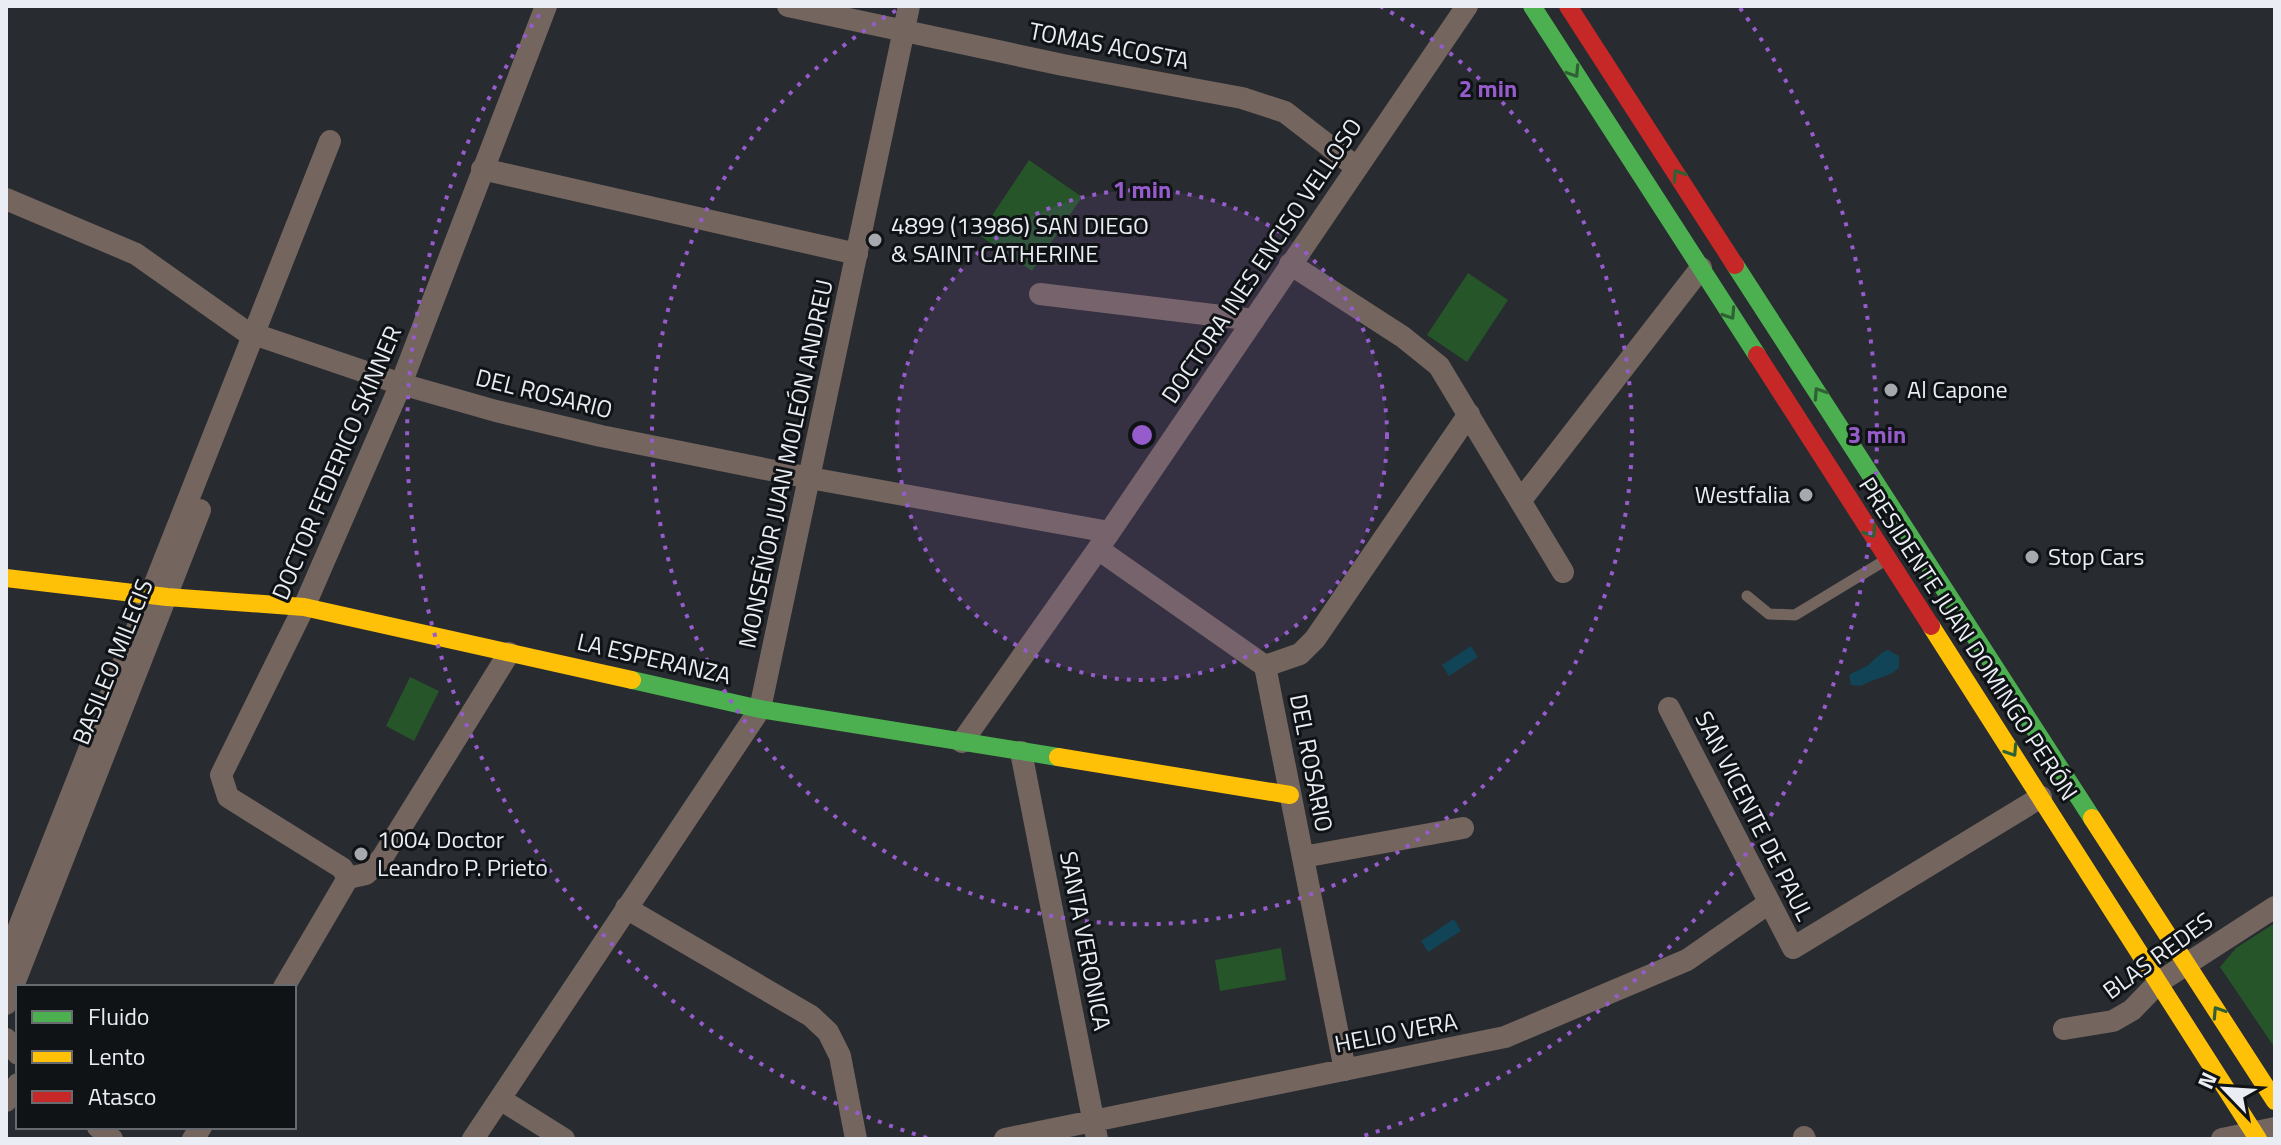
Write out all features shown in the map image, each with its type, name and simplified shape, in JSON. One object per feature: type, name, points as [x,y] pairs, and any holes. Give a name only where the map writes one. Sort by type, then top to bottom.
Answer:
[{"type":"main road","name":"PRESIDENTE JUAN DOMINGO PERÓN","points":[[1532,6],[2159,982],[2262,1133]]},
{"type":"main road","name":"PRESIDENTE JUAN DOMINGO PERÓN","points":[[1568,6],[2275,1101]]},
{"type":"main road","points":[[1758,357],[1785,340]]},
{"type":"main road","name":"LA ESPERANZA","points":[[6,578],[158,596],[304,607],[760,709],[1290,795]]},
{"type":"street","name":"DOCTOR FEDERICO SKINNER","points":[[348,878],[342,868],[228,797],[221,775],[304,607],[401,384],[546,6]]},
{"type":"street","name":"TOMAS ACOSTA","points":[[788,6],[1063,65],[1242,98],[1285,112],[1356,167]]},
{"type":"street","name":"MONSEÑOR JUAN MOLEÓN ANDREU","points":[[473,1139],[760,709],[909,6]]},
{"type":"street","name":"DOCTORA INES ENCISO VELLOSO","points":[[962,742],[1467,6]]},
{"type":"street","points":[[6,960],[158,596],[261,337],[330,141]]},
{"type":"street","points":[[482,169],[857,254]]},
{"type":"street","name":"DEL ROSARIO","points":[[6,199],[136,254],[261,337],[401,384],[601,436],[1103,540],[1265,666],[1345,1070]]},
{"type":"street","points":[[1290,264],[1422,351],[1439,366],[1563,572]]},
{"type":"street","points":[[1521,500],[1701,268]]},
{"type":"street","points":[[1040,294],[1254,320]]},
{"type":"street","points":[[1265,666],[1300,654],[1315,639],[1469,414]]},
{"type":"street","name":"BASILEO MILECIS","points":[[6,1004],[158,596]]},
{"type":"street","points":[[285,985],[348,878],[366,874],[382,858],[509,653]]},
{"type":"street","name":"SAN VICENTE DE PAUL","points":[[1669,708],[1793,948],[2041,797]]},
{"type":"street","name":"SANTA VERONICA","points":[[1021,752],[1096,1130]]},
{"type":"street","points":[[1303,857],[1463,828]]},
{"type":"street","name":"HELIO VERA","points":[[1005,1139],[1096,1130],[1345,1070],[1505,1037],[1687,960],[1769,903]]},
{"type":"street","name":"BLAS REDES","points":[[2064,1029],[2113,1021],[2132,1010],[2159,982],[2275,907]]},
{"type":"street","points":[[626,908],[811,1016],[828,1032],[840,1056],[856,1139]]},
{"type":"street","points":[[500,1099],[564,1139]]},
{"type":"street","points":[[2222,1139],[2262,1133]]},
{"type":"lane","points":[[1747,596],[1769,614],[1795,615],[1888,558]]},
{"type":"green space","points":[[1029,160],[1082,197],[1032,271],[979,235]]},
{"type":"green space","points":[[1468,273],[1508,300],[1467,362],[1427,335]]},
{"type":"green space","points":[[410,677],[439,691],[414,741],[386,726]]},
{"type":"green space","points":[[2275,923],[2275,1048],[2220,967],[2236,948]]},
{"type":"green space","points":[[1281,948],[1286,980],[1220,991],[1215,960]]},
{"type":"water","points":[[1471,646],[1478,657],[1449,676],[1442,665]]},
{"type":"water","points":[[1888,650],[1899,656],[1899,668],[1861,686],[1851,685],[1849,675]]},
{"type":"water","points":[[1454,919],[1461,931],[1428,952],[1421,941]]},
{"type":"traffic: fast","points":[[1532,6],[1757,355]]},
{"type":"traffic: fast","points":[[1735,265],[2092,818]]},
{"type":"traffic: fast","points":[[632,680],[760,709],[1058,757]]},
{"type":"traffic: slow","points":[[6,578],[167,597],[304,607],[632,680]]},
{"type":"traffic: slow","points":[[1931,626],[2258,1139]]},
{"type":"traffic: slow","points":[[1058,757],[1290,795]]},
{"type":"traffic: slow","points":[[2092,818],[2275,1101]]},
{"type":"traffic: jam","points":[[1568,6],[1735,265]]},
{"type":"traffic: jam","points":[[1757,355],[1931,626]]},
{"type":"place","name":"4899 (13986) SAN DIEGO & SAINT CATHERINE","points":[[875,240]]},
{"type":"place","name":"Al Capone","points":[[1891,390]]},
{"type":"place","name":"Westfalia","points":[[1806,495]]},
{"type":"place","name":"Stop Cars","points":[[2032,557]]},
{"type":"place","name":"1004 Doctor Leandro P. Prieto","points":[[361,854]]}]
